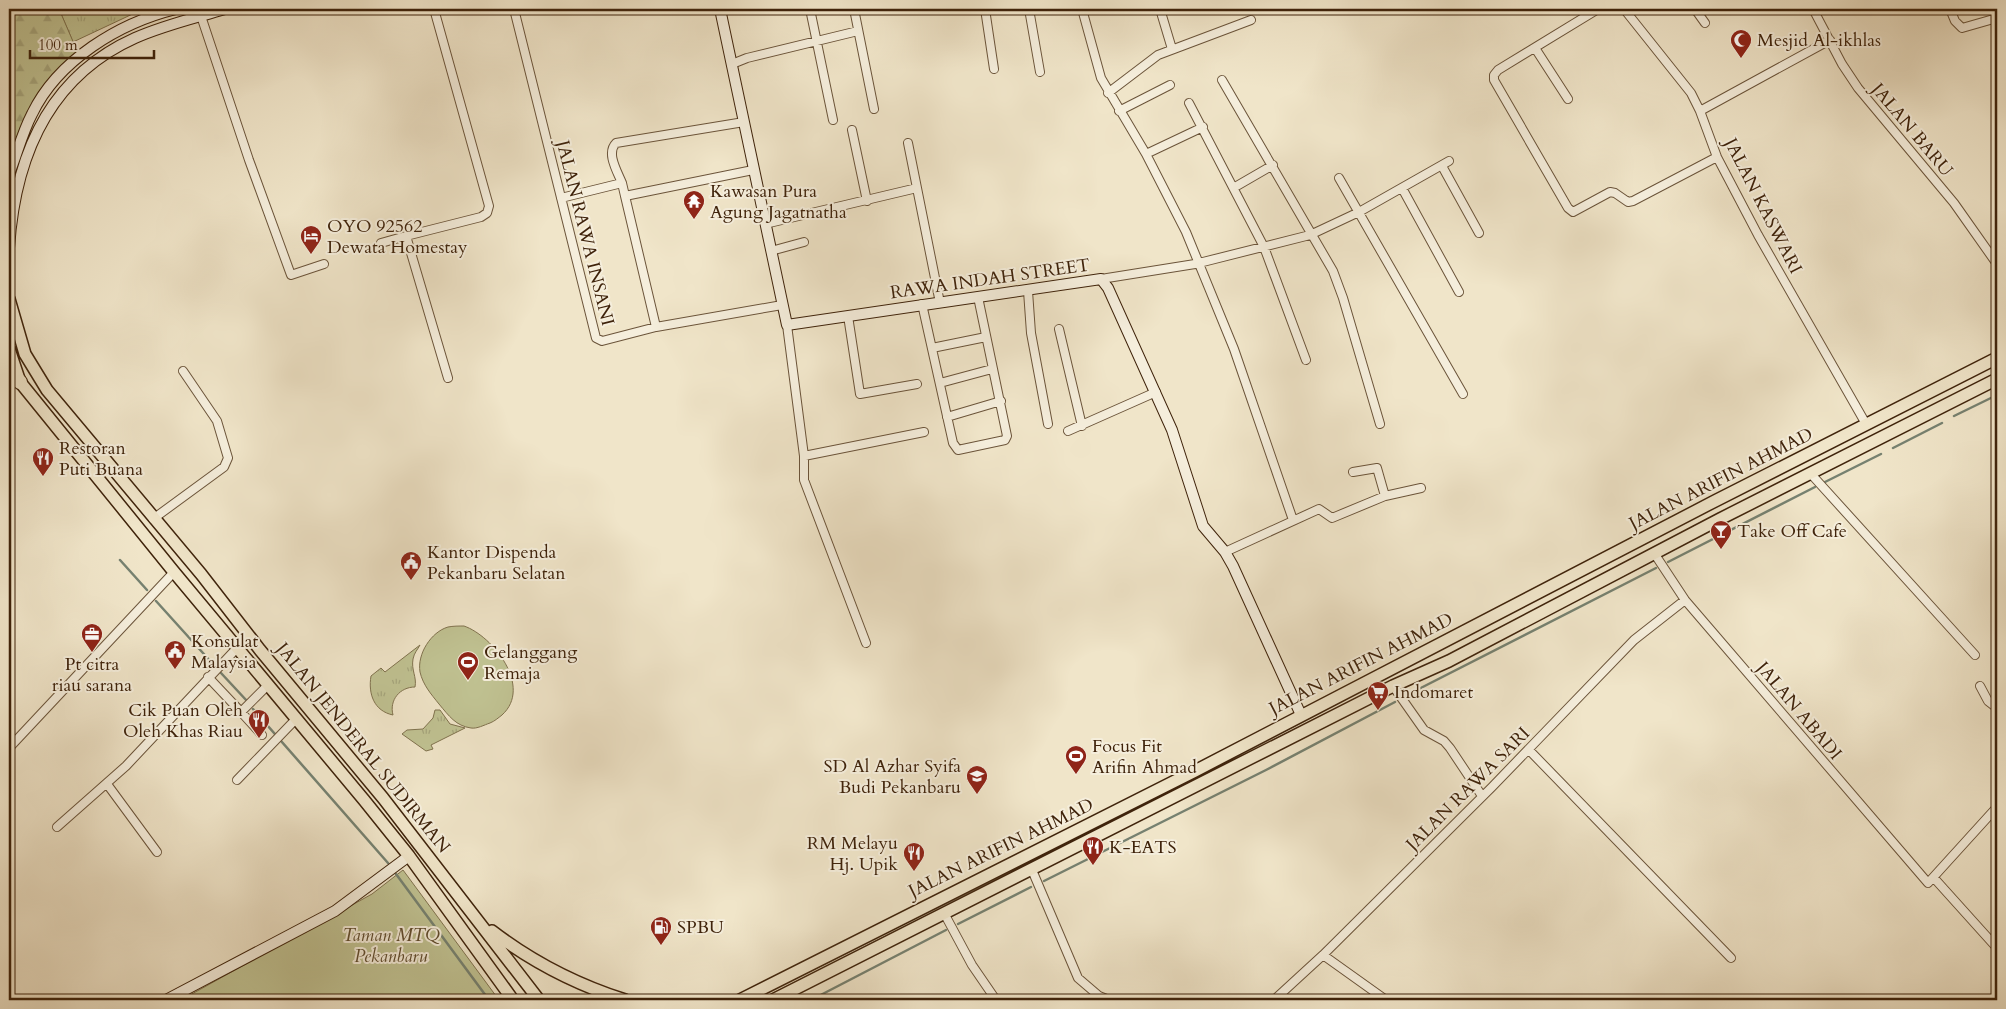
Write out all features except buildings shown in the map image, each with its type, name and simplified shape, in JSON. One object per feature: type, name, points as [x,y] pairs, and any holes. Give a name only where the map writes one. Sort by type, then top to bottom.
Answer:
[{"type":"highway","points":[[9,371],[20,382]]},
{"type":"main road","name":"JALAN JENDERAL SUDIRMAN","points":[[9,299],[26,354],[38,377],[153,519],[201,574],[479,920],[539,1000]]},
{"type":"main road","name":"JALAN JENDERAL SUDIRMAN","points":[[9,349],[20,382],[409,856],[513,1000]]},
{"type":"main road","name":"JALAN ARIFIN AHMAD","points":[[740,1000],[1141,798],[1299,711],[1997,358]]},
{"type":"main road","name":"JALAN ARIFIN AHMAD","points":[[773,1000],[1393,686],[1449,661],[1720,519],[1997,379]]},
{"type":"main road","points":[[1715,501],[1720,519]]},
{"type":"main road","points":[[186,586],[201,574]]},
{"type":"main road","points":[[1141,798],[1147,812]]},
{"type":"main road","points":[[479,920],[515,949],[536,961],[557,972],[625,1000]]},
{"type":"street","points":[[9,174],[32,114],[54,80],[84,53],[118,30],[157,13],[176,9]]},
{"type":"street","points":[[9,248],[15,200],[27,154],[43,119],[65,89],[91,63],[114,48],[136,38],[225,9]]},
{"type":"street","points":[[381,243],[481,217],[487,213],[489,206],[434,9]]},
{"type":"street","name":"JALAN RAWA INSANI","points":[[514,9],[596,338],[602,341],[656,328],[782,305]]},
{"type":"street","points":[[720,9],[787,325],[804,456],[804,480],[808,495],[866,643]]},
{"type":"street","points":[[810,9],[833,120]]},
{"type":"street","points":[[854,9],[874,109]]},
{"type":"street","points":[[986,9],[994,69]]},
{"type":"street","points":[[1029,9],[1040,72]]},
{"type":"street","points":[[1082,9],[1098,69],[1108,92],[1146,154],[1186,232],[1199,263],[1234,348],[1293,520]]},
{"type":"street","points":[[1160,9],[1172,48]]},
{"type":"street","points":[[1598,9],[1498,70],[1494,75],[1494,80],[1568,208],[1573,212],[1610,192],[1615,193],[1628,202],[1633,201],[1717,156]]},
{"type":"street","points":[[1626,11],[1636,9]]},
{"type":"street","points":[[1695,9],[1705,23]]},
{"type":"street","name":"JALAN BARU","points":[[1813,9],[1858,88],[1954,203],[1997,264]]},
{"type":"street","points":[[1950,9],[1955,22],[1962,28],[1997,18]]},
{"type":"street","name":"JALAN KASWARI","points":[[1626,11],[1681,80],[1700,111],[1717,156],[1758,235],[1866,424]]},
{"type":"street","points":[[201,16],[249,160],[291,275],[324,264]]},
{"type":"street","points":[[1108,92],[1148,60],[1172,48],[1251,20]]},
{"type":"street","points":[[732,64],[747,58],[858,31]]},
{"type":"street","points":[[1700,111],[1830,40]]},
{"type":"street","points":[[1535,48],[1568,99]]},
{"type":"street","points":[[1222,80],[1273,165],[1338,283],[1380,424]]},
{"type":"street","points":[[1119,111],[1170,85]]},
{"type":"street","points":[[1190,103],[1235,187],[1264,247],[1306,360]]},
{"type":"street","points":[[656,328],[622,183],[611,154],[612,147],[616,143],[744,122]]},
{"type":"street","points":[[1146,154],[1202,127]]},
{"type":"street","points":[[852,130],[866,201]]},
{"type":"street","points":[[908,143],[940,303]]},
{"type":"street","points":[[1101,279],[1199,263],[1310,235],[1359,212],[1445,164],[1479,233]]},
{"type":"street","points":[[1235,187],[1273,165]]},
{"type":"street","points":[[625,196],[753,170]]},
{"type":"street","points":[[1339,178],[1463,394]]},
{"type":"street","points":[[561,198],[622,183]]},
{"type":"street","points":[[766,224],[917,188]]},
{"type":"street","points":[[1402,188],[1459,292]]},
{"type":"street","points":[[406,236],[448,378]]},
{"type":"street","points":[[771,251],[804,242]]},
{"type":"street","name":"RAWA INDAH STREET","points":[[787,325],[1101,279],[1108,288],[1156,392],[1179,449],[1203,526],[1225,552],[1299,711]]},
{"type":"street","points":[[1028,291],[1031,333],[1048,424]]},
{"type":"street","points":[[922,304],[953,443],[958,450],[1005,440],[1007,433],[978,297]]},
{"type":"street","points":[[848,316],[860,394],[917,384]]},
{"type":"street","points":[[1059,329],[1082,426]]},
{"type":"street","points":[[932,348],[986,337]]},
{"type":"street","points":[[940,383],[992,369]]},
{"type":"street","points":[[153,519],[224,467],[228,458],[217,421],[182,371]]},
{"type":"street","points":[[1068,431],[1156,392]]},
{"type":"street","points":[[947,416],[1001,401]]},
{"type":"street","points":[[804,456],[924,432]]},
{"type":"street","points":[[1353,472],[1377,468],[1385,496]]},
{"type":"street","points":[[1811,474],[1975,655]]},
{"type":"street","points":[[1225,552],[1320,509],[1328,517],[1332,518],[1385,496],[1421,488]]},
{"type":"street","name":"JALAN ABADI","points":[[1654,553],[1685,600],[1931,881],[1997,948]]},
{"type":"street","points":[[9,748],[174,572]]},
{"type":"street","name":"JALAN RAWA SARI","points":[[1274,1000],[1324,955],[1529,750],[1638,636],[1657,624],[1685,600]]},
{"type":"street","points":[[57,828],[107,784],[238,648]]},
{"type":"street","points":[[208,677],[262,735]]},
{"type":"street","points":[[241,712],[268,685]]},
{"type":"street","points":[[1393,686],[1424,730],[1444,741],[1450,748],[1482,796]]},
{"type":"street","points":[[1980,686],[1988,701],[1997,708]]},
{"type":"street","points":[[237,780],[296,719]]},
{"type":"street","points":[[1529,750],[1731,958]]},
{"type":"street","points":[[107,784],[157,852]]},
{"type":"street","points":[[1931,881],[1997,807]]},
{"type":"street","points":[[166,1000],[335,911],[409,856]]},
{"type":"street","points":[[1032,870],[1078,978],[1092,991],[1109,1000]]},
{"type":"street","points":[[944,913],[972,965],[996,1000]]},
{"type":"street","points":[[1324,955],[1386,1000]]},
{"type":"green space","points":[[9,9],[59,9],[78,53],[33,103],[9,158]]},
{"type":"green space","points":[[59,9],[139,9],[139,11],[73,42]]},
{"type":"green space","name":"Gelanggang Remaja","points":[[464,626],[487,640],[497,651],[511,677],[513,691],[510,704],[502,715],[492,722],[476,728],[461,725],[450,716],[428,689],[420,672],[423,651],[431,639],[448,627]]},
{"type":"green space","points":[[420,645],[413,659],[415,687],[400,692],[394,700],[393,715],[386,713],[374,701],[370,689],[371,676],[381,668],[385,672]]},
{"type":"green space","points":[[435,710],[440,710],[450,724],[465,728],[431,745],[433,749],[426,751],[402,734],[407,730],[423,729],[433,718]]},
{"type":"green space","name":"Taman MTQ Pekanbaru","points":[[403,870],[499,1000],[181,1000],[372,894]]},
{"type":"waterway","points":[[1954,416],[1997,395]]},
{"type":"waterway","points":[[1893,448],[1942,423]]},
{"type":"waterway","points":[[1825,482],[1881,454]]},
{"type":"waterway","points":[[1668,562],[1815,487]]},
{"type":"waterway","points":[[120,560],[147,590]]},
{"type":"waterway","points":[[1407,695],[1656,568]]},
{"type":"waterway","points":[[156,601],[212,663]]},
{"type":"waterway","points":[[221,673],[247,701]]},
{"type":"waterway","points":[[1044,881],[1266,770],[1395,702]]},
{"type":"waterway","points":[[253,709],[388,863]]},
{"type":"waterway","points":[[396,874],[489,1000]]},
{"type":"waterway","points":[[958,924],[1031,887]]},
{"type":"waterway","points":[[811,1000],[946,930]]},
{"type":"place","name":"Mesjid Al-ikhlas","points":[[1741,59]]},
{"type":"place","name":"Kawasan Pura Agung Jagatnatha","points":[[694,220]]},
{"type":"place","name":"OYO 92562 Dewata Homestay","points":[[311,255]]},
{"type":"place","name":"Restoran Puti Buana","points":[[43,477]]},
{"type":"place","name":"Take Off Cafe","points":[[1721,550]]},
{"type":"place","name":"Kantor Dispenda Pekanbaru Selatan","points":[[411,581]]},
{"type":"place","name":"Pt citra riau sarana","points":[[92,653]]},
{"type":"place","name":"Konsulat Malaysia","points":[[175,670]]},
{"type":"place","name":"Gelanggang Remaja","points":[[468,681]]},
{"type":"place","name":"Indomaret","points":[[1378,711]]},
{"type":"place","name":"Cik Puan Oleh Oleh Khas Riau","points":[[259,739]]},
{"type":"place","name":"Focus Fit Arifin Ahmad","points":[[1076,775]]},
{"type":"place","name":"SD Al Azhar Syifa Budi Pekanbaru","points":[[977,795]]},
{"type":"place","name":"K-EATS","points":[[1093,866]]},
{"type":"place","name":"RM Melayu Hj. Upik","points":[[914,872]]},
{"type":"place","name":"SPBU","points":[[661,946]]}]
